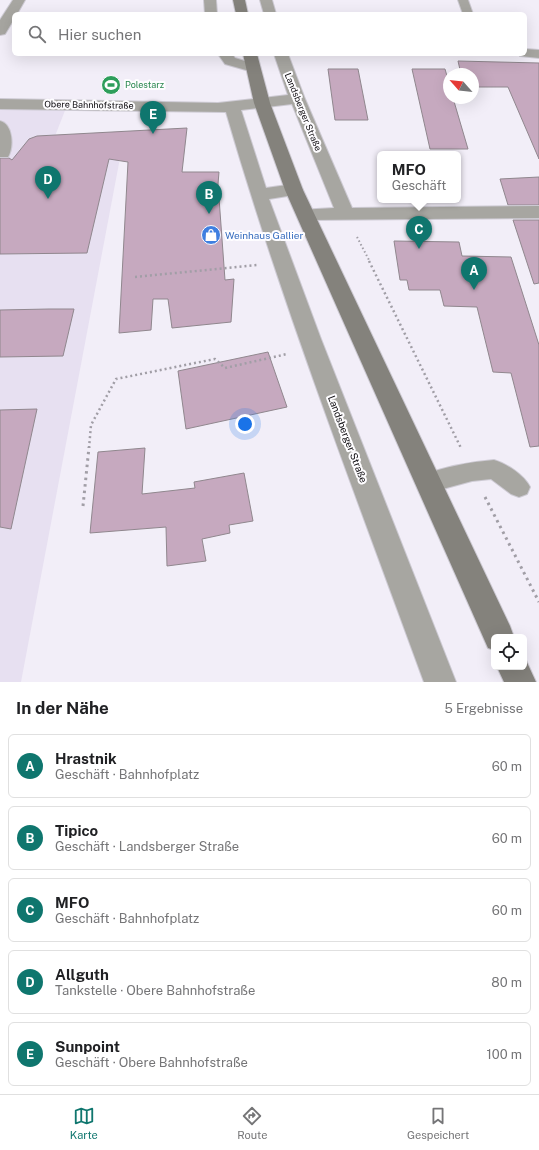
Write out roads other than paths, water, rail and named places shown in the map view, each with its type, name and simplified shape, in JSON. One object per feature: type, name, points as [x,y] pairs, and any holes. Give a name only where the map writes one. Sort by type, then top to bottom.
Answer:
[{"type":"main road","points":[[239,0],[242,12]]},
{"type":"main road","points":[[252,61],[262,103],[294,190],[498,634]]},
{"type":"main road","points":[[514,670],[520,682]]},
{"type":"street","points":[[0,31],[19,0]]},
{"type":"street","points":[[210,0],[211,12]]},
{"type":"street","points":[[266,0],[269,12]]},
{"type":"street","points":[[527,53],[539,54]]},
{"type":"street","points":[[226,56],[230,61],[252,61]]},
{"type":"street","name":"Landsberger Straße","points":[[282,56],[297,100],[345,213]]},
{"type":"street","name":"Obere Bahnhofstraße","points":[[5,104],[232,107],[297,100]]},
{"type":"street","name":"Landsberger Straße","points":[[232,107],[235,124],[313,348],[440,682]]},
{"type":"street","points":[[259,195],[294,190]]},
{"type":"street","points":[[306,214],[539,212]]},
{"type":"lane","points":[[463,0],[467,12]]},
{"type":"lane","points":[[3,154],[6,142],[0,123],[5,104]]},
{"type":"lane","points":[[428,483],[472,471],[494,469],[519,487]]},
{"type":"place","name":"Polestarz","points":[[111,85]]},
{"type":"place","name":"Sunpoint","points":[[153,134]]},
{"type":"place","name":"Allguth","points":[[48,199]]},
{"type":"place","name":"Tipico","points":[[209,214]]},
{"type":"place","name":"Weinhaus Gallier","points":[[211,235]]},
{"type":"place","name":"MFO","points":[[419,249]]},
{"type":"place","name":"Hrastnik","points":[[474,290]]}]
